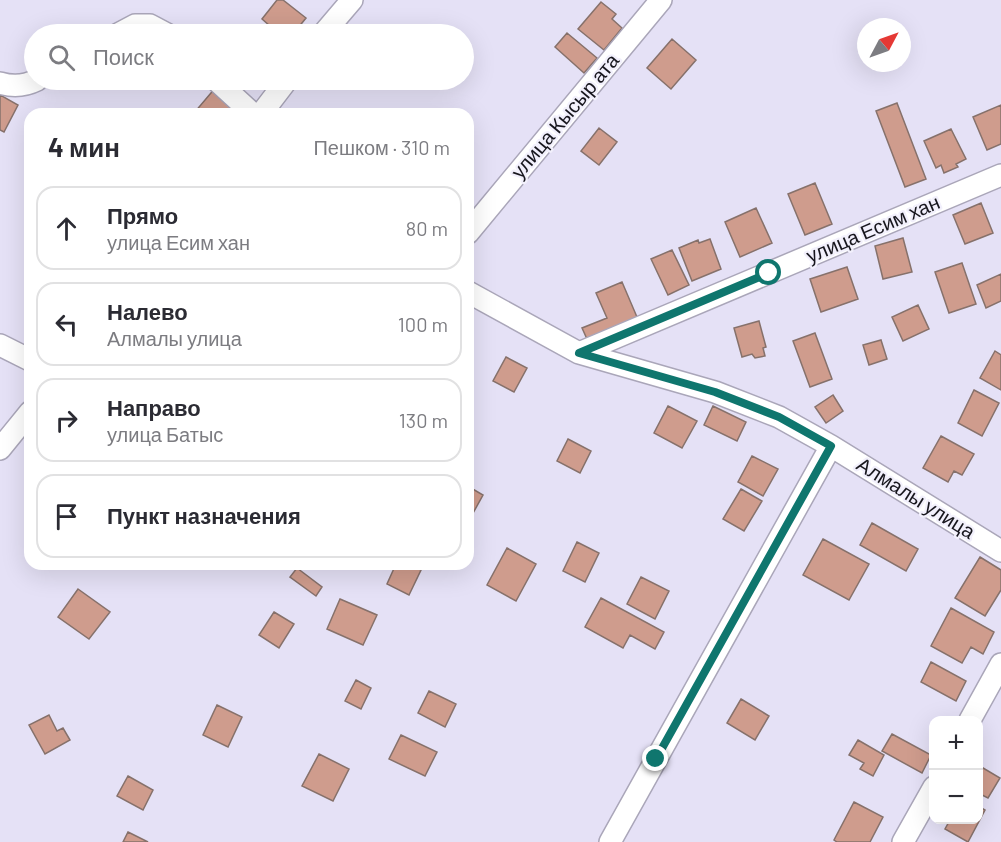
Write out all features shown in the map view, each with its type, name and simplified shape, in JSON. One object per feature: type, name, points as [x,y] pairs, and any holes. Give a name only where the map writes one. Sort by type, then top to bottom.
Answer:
[{"type":"street","points":[[332,24],[352,0]]},
{"type":"street","name":"улица Кысыр ата","points":[[474,226],[661,0]]},
{"type":"street","points":[[0,83],[24,85]]},
{"type":"street","points":[[227,90],[246,108]]},
{"type":"street","points":[[266,108],[279,90]]},
{"type":"street","name":"улица Есим хан","points":[[579,353],[1001,175]]},
{"type":"street","name":"Алмалы улица","points":[[474,295],[579,353],[715,392],[779,417],[831,446],[1001,551]]},
{"type":"street","points":[[0,345],[24,357]]},
{"type":"street","points":[[0,449],[24,419]]},
{"type":"street","points":[[609,842],[831,446]]},
{"type":"street","points":[[972,716],[1001,664]]},
{"type":"street","points":[[903,842],[929,794]]},
{"type":"building","points":[[277,0],[283,0],[306,18],[301,24],[268,24],[262,19]]},
{"type":"building","points":[[601,2],[616,14],[612,19],[622,28],[604,50],[578,29]]},
{"type":"building","points":[[567,33],[597,58],[584,73],[555,47]]},
{"type":"building","points":[[672,39],[696,60],[671,89],[647,68]]},
{"type":"building","points":[[213,90],[219,90],[240,108],[198,108]]},
{"type":"building","points":[[0,95],[18,105],[4,132],[0,130]]},
{"type":"building","points":[[897,103],[926,179],[905,187],[876,111]]},
{"type":"building","points":[[1001,105],[1001,144],[987,150],[973,117]]},
{"type":"building","points":[[599,128],[617,142],[599,165],[581,151]]},
{"type":"building","points":[[951,129],[966,159],[956,164],[958,167],[944,173],[941,165],[936,168],[924,141]]},
{"type":"building","points":[[815,183],[832,224],[805,235],[788,194]]},
{"type":"building","points":[[981,203],[993,233],[965,244],[953,215]]},
{"type":"building","points":[[756,208],[772,243],[740,257],[725,222]]},
{"type":"building","points":[[903,238],[912,272],[883,279],[875,246]]},
{"type":"building","points":[[710,239],[721,269],[692,281],[679,248],[698,240],[699,243]]},
{"type":"building","points":[[672,250],[689,285],[668,295],[651,259]]},
{"type":"building","points":[[962,263],[976,304],[949,313],[935,272]]},
{"type":"building","points":[[847,267],[858,299],[821,312],[810,279]]},
{"type":"building","points":[[1001,274],[1001,301],[986,308],[977,285]]},
{"type":"building","points":[[622,282],[637,317],[587,339],[582,328],[607,318],[596,293]]},
{"type":"building","points":[[918,305],[929,329],[903,341],[892,317]]},
{"type":"building","points":[[759,321],[766,347],[763,348],[765,356],[755,358],[752,354],[742,357],[734,328]]},
{"type":"building","points":[[815,333],[832,379],[810,387],[793,341]]},
{"type":"building","points":[[881,340],[887,359],[869,365],[863,345]]},
{"type":"building","points":[[995,351],[1001,355],[1001,390],[980,378]]},
{"type":"building","points":[[506,357],[527,368],[514,392],[493,381]]},
{"type":"building","points":[[974,390],[999,403],[982,436],[958,423]]},
{"type":"building","points":[[833,395],[843,411],[826,423],[815,407]]},
{"type":"building","points":[[668,406],[697,421],[682,448],[654,433]]},
{"type":"building","points":[[713,406],[746,422],[737,441],[704,425]]},
{"type":"building","points":[[941,436],[974,454],[962,475],[954,471],[948,482],[923,468]]},
{"type":"building","points":[[568,439],[591,451],[580,473],[557,461]]},
{"type":"building","points":[[752,456],[778,469],[763,496],[738,482]]},
{"type":"building","points":[[741,489],[762,501],[744,531],[723,519]]},
{"type":"building","points":[[474,490],[483,495],[474,511]]},
{"type":"building","points":[[872,523],[918,549],[906,571],[860,545]]},
{"type":"building","points":[[823,539],[869,564],[849,600],[803,575]]},
{"type":"building","points":[[577,542],[599,553],[585,582],[563,571]]},
{"type":"building","points":[[507,548],[536,564],[516,601],[487,585]]},
{"type":"building","points":[[980,557],[1001,570],[1001,590],[985,616],[955,598]]},
{"type":"building","points":[[295,570],[300,570],[322,587],[316,596],[290,577]]},
{"type":"building","points":[[393,570],[421,570],[409,595],[387,584]]},
{"type":"building","points":[[641,577],[669,591],[655,619],[627,604]]},
{"type":"building","points":[[78,589],[110,612],[89,639],[58,617]]},
{"type":"building","points":[[601,598],[664,632],[655,649],[630,635],[623,648],[585,627]]},
{"type":"building","points":[[340,599],[377,615],[363,645],[327,629]]},
{"type":"building","points":[[951,608],[994,632],[983,654],[971,647],[962,663],[931,646]]},
{"type":"building","points":[[274,612],[294,624],[279,648],[259,635]]},
{"type":"building","points":[[931,662],[966,681],[956,701],[921,682]]},
{"type":"building","points":[[356,680],[371,688],[361,709],[345,701]]},
{"type":"building","points":[[429,691],[456,704],[445,727],[418,713]]},
{"type":"building","points":[[741,699],[769,716],[755,740],[727,723]]},
{"type":"building","points":[[217,705],[242,717],[228,747],[203,735]]},
{"type":"building","points":[[49,715],[57,731],[63,728],[70,740],[45,754],[29,725]]},
{"type":"building","points":[[892,734],[929,754],[929,759],[922,773],[882,751]]},
{"type":"building","points":[[401,735],[437,752],[425,776],[389,759]]},
{"type":"building","points":[[858,740],[884,755],[873,776],[860,769],[864,763],[849,755]]},
{"type":"building","points":[[319,754],[349,769],[333,801],[302,786]]},
{"type":"building","points":[[983,768],[1000,778],[988,798],[983,796]]},
{"type":"building","points":[[128,776],[153,790],[143,810],[117,796]]},
{"type":"building","points":[[854,802],[883,817],[870,842],[837,842],[834,840]]},
{"type":"building","points":[[948,824],[978,824],[968,842],[945,829]]},
{"type":"building","points":[[128,832],[148,842],[123,842]]},
{"type":"route","points":[[656,759],[831,446],[779,417],[715,392],[579,353],[769,273]]}]
